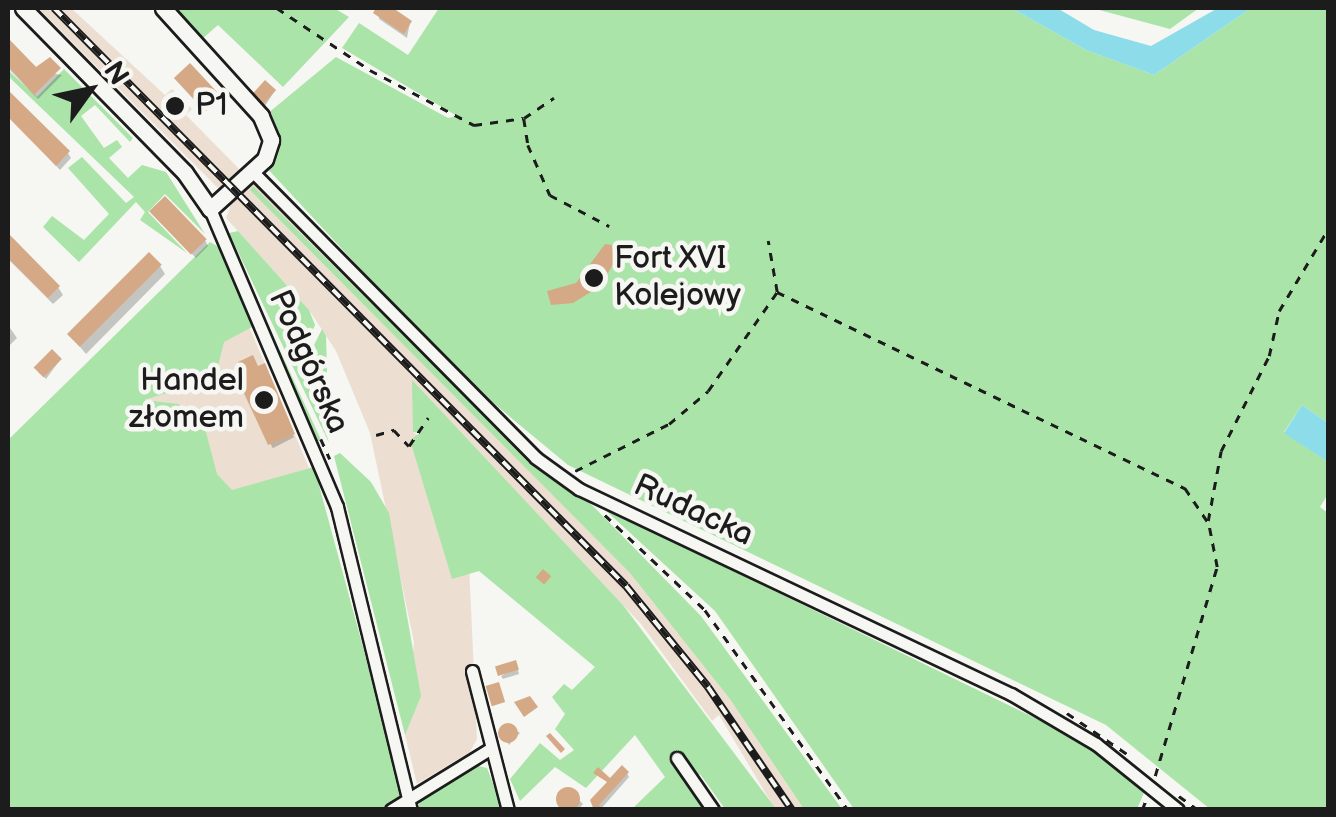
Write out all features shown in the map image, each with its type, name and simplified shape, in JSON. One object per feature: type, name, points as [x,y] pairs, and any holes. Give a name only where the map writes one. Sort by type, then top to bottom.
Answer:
[{"type":"street","name":"Podgórska","points":[[22,8],[185,173],[210,210],[338,507],[410,804]]},
{"type":"street","points":[[163,8],[268,128],[269,151],[253,172],[210,210]]},
{"type":"street","name":"Rudacka","points":[[253,172],[536,458],[578,489],[1012,694],[1096,744],[1178,810]]},
{"type":"street","points":[[472,671],[488,750],[508,810]]},
{"type":"street","points":[[391,810],[410,804],[488,750]]},
{"type":"street","points":[[677,758],[713,810]]},
{"type":"path","points":[[277,8],[370,70],[474,125],[524,118],[554,98]]},
{"type":"path","points":[[524,118],[528,146],[550,194],[564,208],[609,226]]},
{"type":"path","points":[[1154,778],[1217,567],[1208,521],[1222,451],[1269,356],[1279,311],[1328,229]]},
{"type":"path","points":[[569,474],[669,424],[708,391],[777,292],[768,241]]},
{"type":"path","points":[[777,292],[1185,488],[1208,521]]},
{"type":"path","points":[[376,435],[394,430],[408,446],[428,418]]},
{"type":"path","points":[[318,430],[334,472]]},
{"type":"path","points":[[578,489],[706,610],[848,810]]},
{"type":"shaded area","points":[[38,8],[71,8],[165,95],[172,89],[192,109],[186,115],[652,588],[811,809],[775,809],[719,715],[712,721],[641,624],[413,382],[413,432],[433,445],[469,564],[477,739],[470,752],[417,784],[405,735],[414,642],[370,433],[336,351],[309,310],[226,218],[232,202]]},
{"type":"shaded area","points":[[248,324],[312,475],[216,517],[126,398]]},
{"type":"green space","points":[[172,8],[334,8],[349,17],[283,87],[218,25],[201,40]]},
{"type":"green space","points":[[439,8],[1011,8],[1086,50],[1154,75],[1251,8],[1328,8],[1328,423],[1302,405],[1284,432],[1328,462],[1328,494],[1320,507],[1328,513],[1328,809],[1210,809],[1106,725],[568,465],[456,372],[266,167],[279,142],[267,114],[336,57],[448,118],[457,116],[342,48],[359,23],[408,55]]},
{"type":"green space","points":[[1092,8],[1199,8],[1170,29]]},
{"type":"green space","points":[[64,69],[133,138],[130,142],[95,105],[81,116],[104,148],[117,140],[122,147],[109,158],[128,178],[142,165],[166,172],[205,234],[165,194],[148,212],[187,253],[140,220],[145,212],[136,202],[79,262],[43,227],[52,216],[84,240],[109,214],[68,168],[82,157],[126,203],[134,197],[8,76],[8,70],[37,97]]},
{"type":"green space","points":[[253,186],[529,461],[588,501],[701,616],[842,809],[804,809],[730,699],[630,573],[250,190]]},
{"type":"green space","points":[[238,231],[309,310],[315,325],[306,346],[310,353],[322,329],[326,336],[327,371],[322,384],[310,380],[329,443],[229,233]]},
{"type":"green space","points":[[227,235],[322,442],[317,440]]},
{"type":"green space","points":[[210,242],[222,249],[254,326],[224,342],[215,378],[144,400],[178,404],[202,417],[217,474],[232,490],[314,467],[407,809],[8,809],[8,440]]},
{"type":"green space","points":[[412,380],[623,605],[776,809],[725,809],[700,774],[690,784],[708,809],[632,809],[665,777],[635,735],[586,788],[555,767],[520,801],[510,779],[540,743],[560,760],[574,750],[555,729],[565,714],[552,697],[564,684],[572,690],[595,667],[479,571],[452,579],[410,440],[420,433],[413,432]]},
{"type":"green space","points":[[340,453],[371,482],[389,513],[421,696],[405,735],[334,456]]},
{"type":"green space","points":[[602,507],[1080,740],[1146,788],[1137,809],[854,809],[715,611]]},
{"type":"green space","points":[[474,765],[487,768],[503,809],[417,810],[421,797]]},
{"type":"water","points":[[1011,8],[1057,8],[1094,30],[1151,46],[1218,8],[1251,8],[1154,75],[1086,50]]},
{"type":"water","points":[[1302,405],[1328,423],[1328,462],[1284,433]]},
{"type":"building","points":[[376,8],[393,8],[412,21],[404,34],[373,13]]},
{"type":"building","points":[[8,38],[36,67],[50,57],[61,68],[34,95],[8,66]]},
{"type":"building","points":[[190,63],[217,92],[201,107],[174,78]]},
{"type":"building","points":[[265,80],[276,90],[262,106],[251,96]]},
{"type":"building","points":[[8,90],[70,151],[56,166],[8,117]]},
{"type":"building","name":"P1","points":[[172,96],[185,109],[178,115],[166,102]]},
{"type":"building","points":[[165,196],[207,239],[191,254],[149,211]]},
{"type":"building","points":[[8,233],[60,286],[48,298],[8,258]]},
{"type":"building","name":"Fort XVI Kolejowy","points":[[605,244],[617,246],[616,260],[599,287],[573,303],[551,305],[547,291],[576,283]]},
{"type":"building","points":[[149,252],[162,265],[80,347],[67,334]]},
{"type":"building","points":[[52,349],[62,359],[44,377],[34,367]]},
{"type":"building","name":"Handel złomem","points":[[253,355],[258,366],[265,363],[295,434],[268,445],[236,376],[243,373],[238,362]]},
{"type":"building","points":[[543,569],[551,576],[544,585],[536,577]]},
{"type":"building","points":[[516,660],[519,670],[498,676],[495,666]]},
{"type":"building","points":[[499,682],[505,702],[492,706],[486,686]]},
{"type":"building","points":[[530,696],[538,707],[524,717],[514,702]]},
{"type":"building","points":[[508,723],[518,733],[508,743],[498,733]]},
{"type":"building","points":[[550,733],[565,749],[561,753],[546,736]]},
{"type":"building","points":[[622,765],[629,772],[599,805],[603,810],[594,810],[590,800],[607,782],[593,773],[598,767],[610,778]]},
{"type":"building","points":[[568,787],[580,799],[568,811],[556,799]]},
{"type":"railway","points":[[54,8],[626,586],[708,687],[792,810]]},
{"type":"place","name":"P1","points":[[175,106]]},
{"type":"place","name":"Fort XVI Kolejowy","points":[[594,278]]},
{"type":"place","name":"Handel złomem","points":[[264,400]]}]
